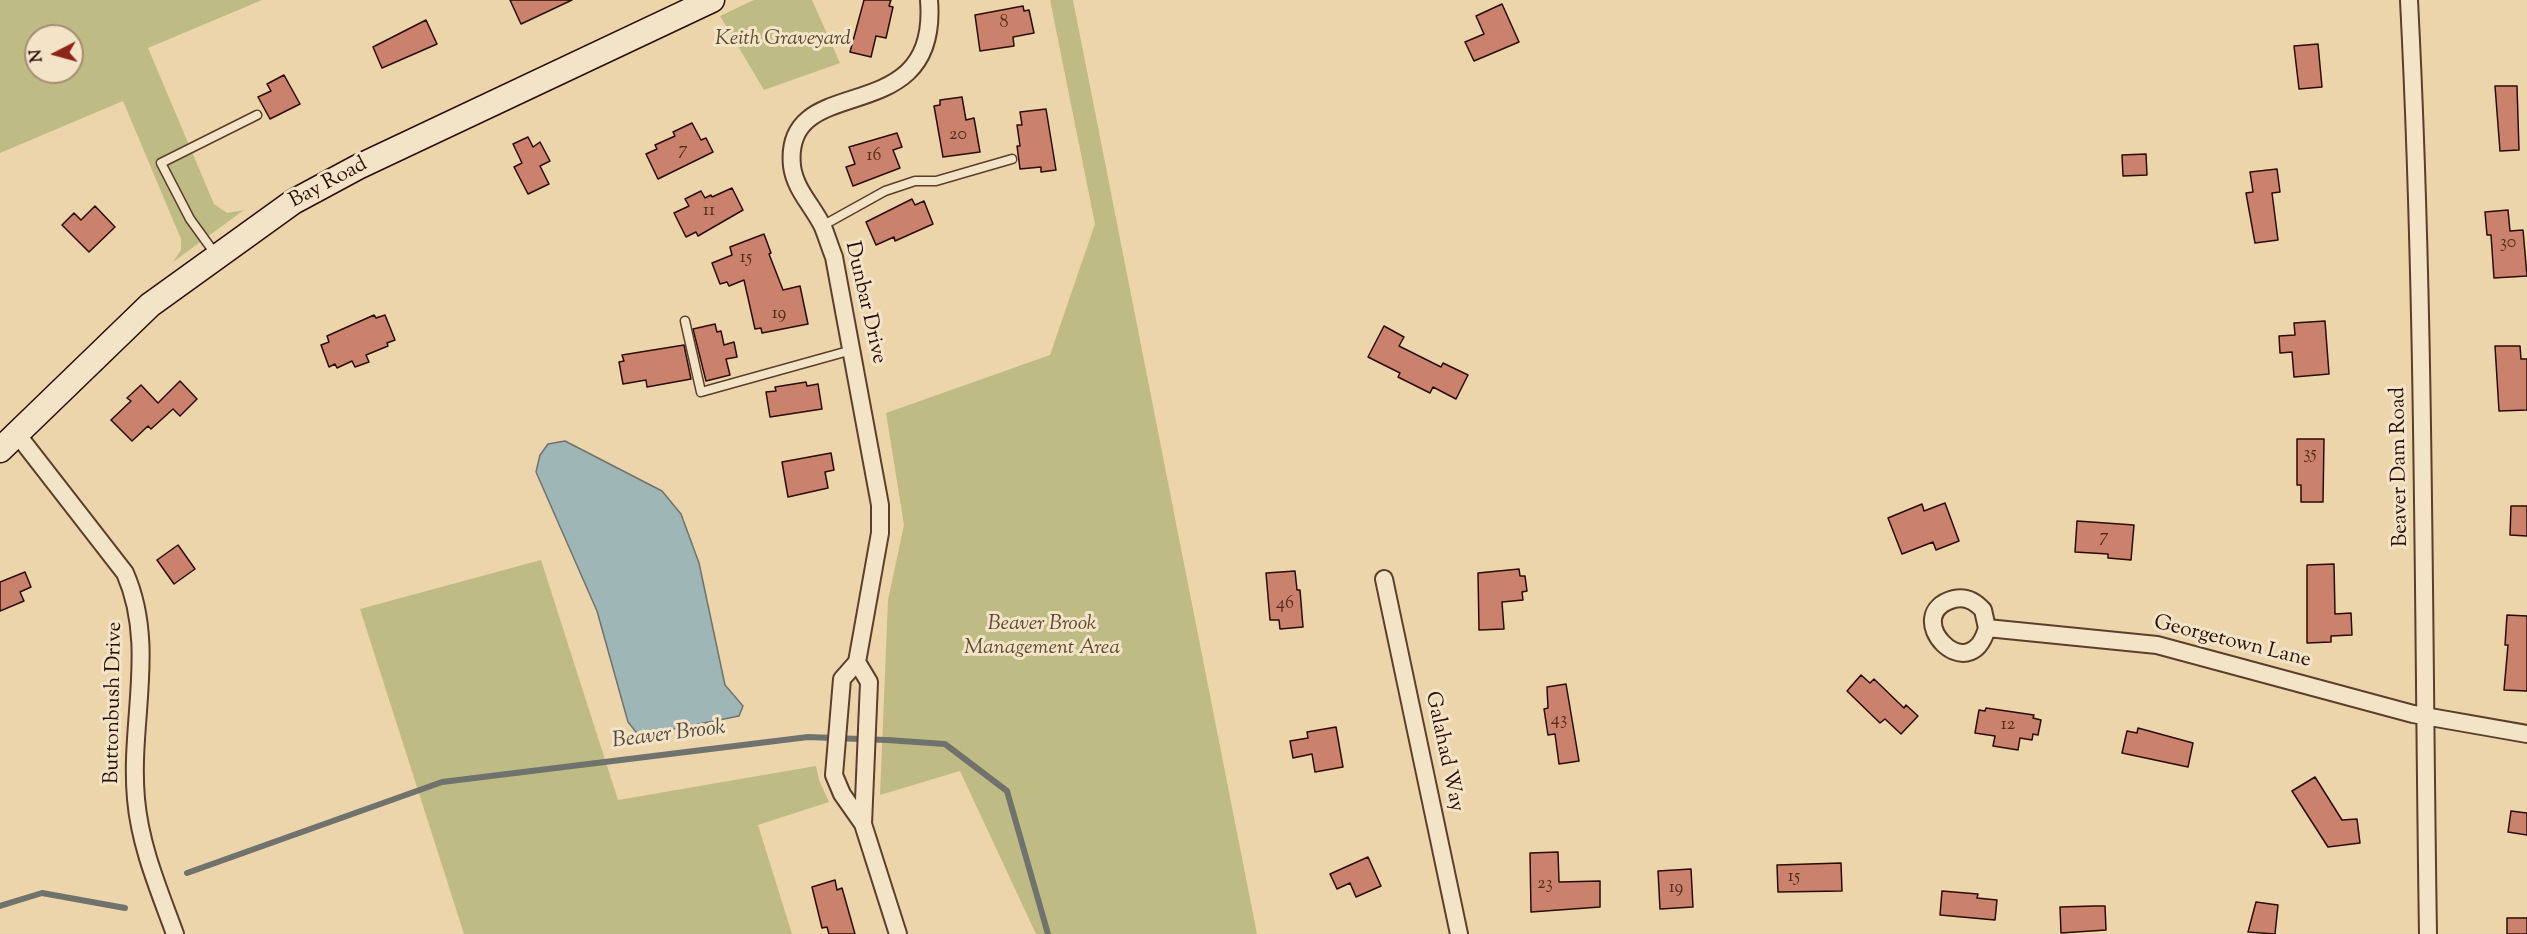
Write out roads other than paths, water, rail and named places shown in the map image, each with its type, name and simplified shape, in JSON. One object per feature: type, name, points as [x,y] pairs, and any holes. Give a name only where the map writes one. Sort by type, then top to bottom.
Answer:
[{"type":"main road","name":"Bay Road","points":[[9,442],[150,305],[293,202],[358,167],[712,0]]},
{"type":"street","name":"Dunbar Drive","points":[[898,934],[863,824],[842,794],[834,775],[842,679],[857,662],[880,533],[880,505],[834,257],[822,226],[798,187],[792,167],[792,147],[800,128],[810,115],[829,106],[874,94],[908,73],[919,57],[928,33],[929,0]]},
{"type":"street","name":"Beaver Dam Road","points":[[2409,0],[2421,309],[2428,934]]},
{"type":"street","name":"Buttonbush Drive","points":[[9,442],[125,573],[135,596],[141,645],[142,683],[135,765],[139,825],[150,868],[176,934]]},
{"type":"street","name":"Galahad Way","points":[[1384,579],[1459,934]]},
{"type":"street","name":"Georgetown Lane","points":[[1987,627],[2157,645],[2427,717],[2527,734]]},
{"type":"street","name":"Dunbar Drive","points":[[857,662],[868,682],[863,824]]},
{"type":"lane","points":[[216,256],[190,219],[161,163],[257,115]]},
{"type":"lane","points":[[822,226],[885,191],[915,181],[936,181],[1012,159]]},
{"type":"lane","points":[[685,321],[701,393],[853,350]]},
{"type":"water","points":[[565,441],[662,491],[681,514],[699,563],[725,685],[743,706],[739,716],[654,733],[636,732],[628,722],[597,611],[536,472],[540,455],[548,444]]},
{"type":"waterway","name":"Beaver Brook","points":[[187,873],[442,782],[808,737],[945,744],[1007,791],[1048,934]]},
{"type":"waterway","name":"Beaver Brook","points":[[0,906],[42,893],[125,908]]},
{"type":"park label","name":"Keith Graveyard","points":[[783,40]]},
{"type":"park label","name":"Beaver Brook Management Area","points":[[1042,637]]}]
